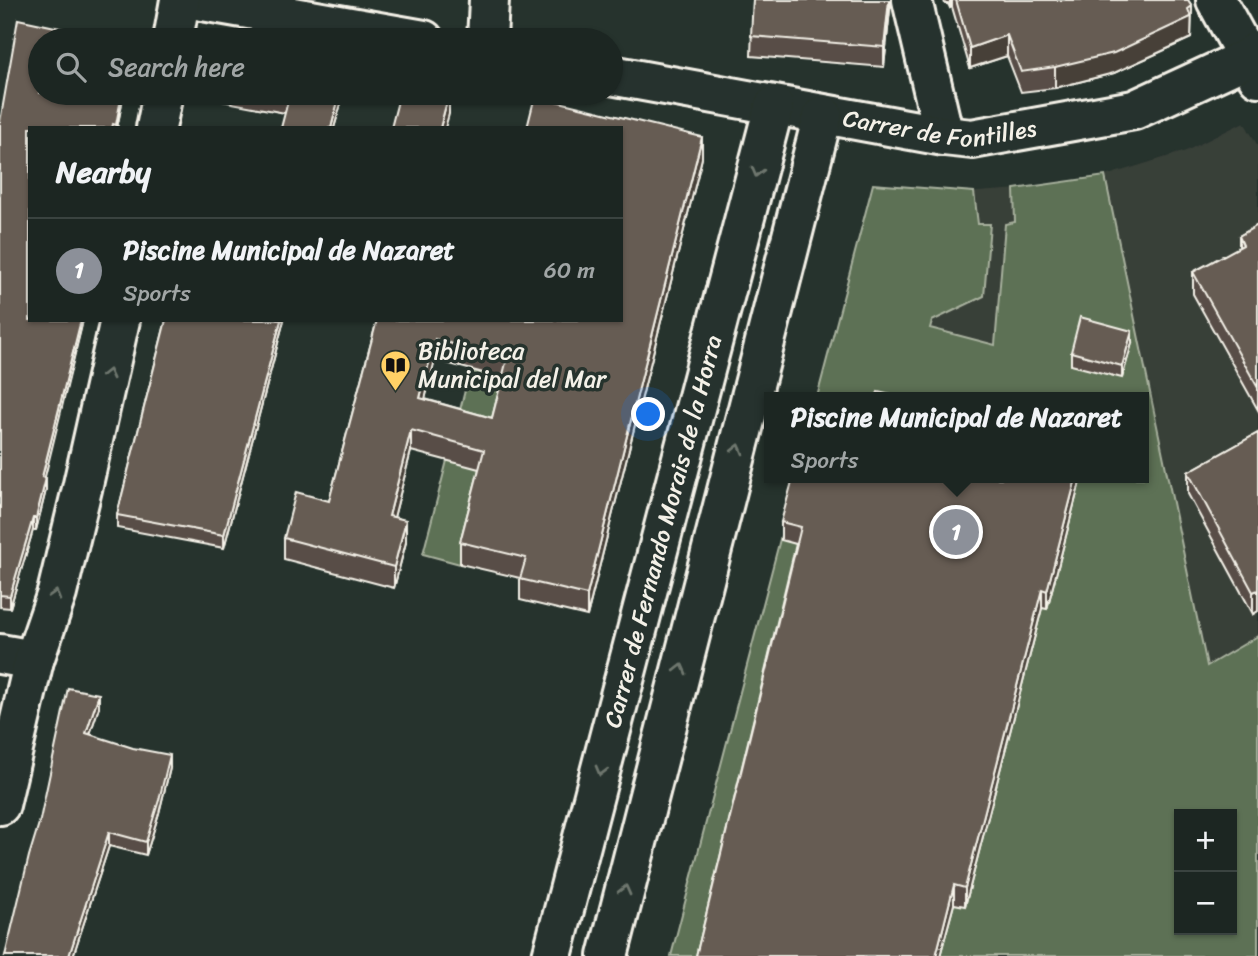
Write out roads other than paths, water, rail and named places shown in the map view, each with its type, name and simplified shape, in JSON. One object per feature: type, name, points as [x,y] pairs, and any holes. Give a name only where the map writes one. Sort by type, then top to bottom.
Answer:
[{"type":"street","points":[[175,28],[180,0]]},
{"type":"street","points":[[197,0],[356,28]]},
{"type":"street","points":[[488,28],[489,0]]},
{"type":"street","points":[[912,0],[944,136]]},
{"type":"street","points":[[1216,0],[1254,62]]},
{"type":"street","name":"Carrer de Fontilles","points":[[623,77],[823,115],[972,139],[1134,110],[1254,62]]},
{"type":"street","points":[[156,126],[161,105]]},
{"type":"street","name":"Carrer de Fernando Morais de la Horra","points":[[552,956],[774,106]]},
{"type":"street","name":"Carrer de Fernando Morais de la Horra","points":[[608,956],[823,115]]},
{"type":"street","points":[[0,805],[17,657],[57,593],[120,322]]},
{"type":"place","name":"Biblioteca Municipal del Mar","points":[[395,392]]},
{"type":"place","name":"Piscine Municipal de Nazaret","points":[[956,532]]}]
